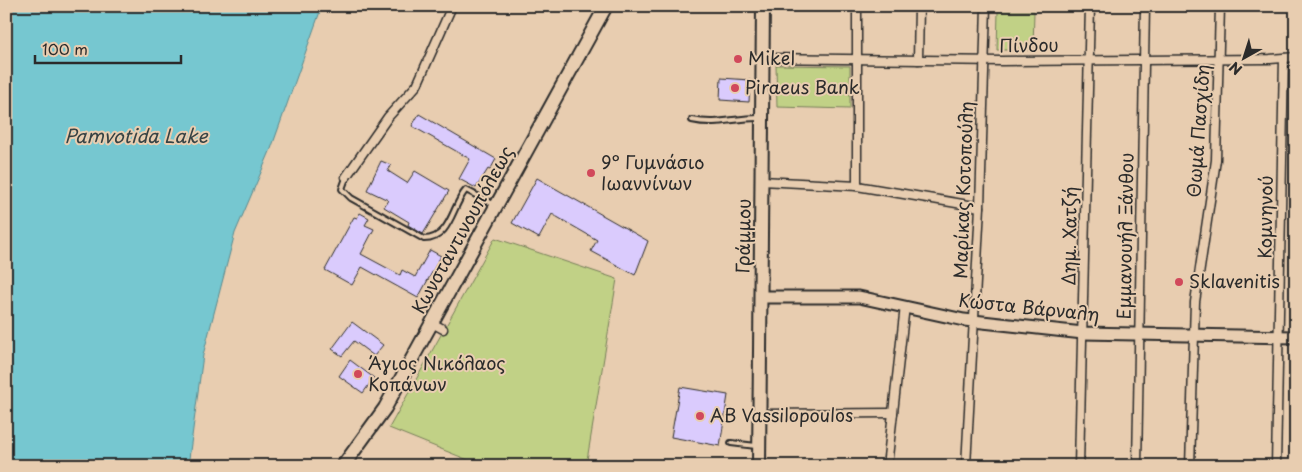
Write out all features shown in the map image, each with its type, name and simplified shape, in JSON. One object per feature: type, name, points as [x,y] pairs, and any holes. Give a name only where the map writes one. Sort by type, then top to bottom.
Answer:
[{"type":"main road","name":"Κωνσταντινουπόλεως","points":[[343,466],[385,408],[438,326],[497,206],[606,6]]},
{"type":"main road","name":"Γράμμου","points":[[759,466],[763,6]]},
{"type":"street","points":[[346,176],[388,117],[417,85],[452,6]]},
{"type":"street","points":[[857,6],[857,186]]},
{"type":"street","points":[[918,60],[919,6]]},
{"type":"street","name":"Μαρίκας Κοτοπούλη","points":[[966,466],[980,207],[986,6]]},
{"type":"street","name":"Δημ. Χατζή","points":[[1079,466],[1090,6]]},
{"type":"street","name":"Εμμανουήλ Ξάνθου","points":[[1137,466],[1145,6]]},
{"type":"street","name":"Θωμά Πασχίδη","points":[[1190,466],[1195,294],[1216,160],[1220,6]]},
{"type":"street","name":"Πίνδου","points":[[763,58],[985,61],[1296,57]]},
{"type":"street","name":"Κομνηνού","points":[[1276,466],[1284,58]]},
{"type":"street","points":[[762,181],[857,186],[980,207]]},
{"type":"street","name":"Κώστα Βάρναλη","points":[[761,297],[838,296],[866,298],[974,322],[1083,333],[1296,337]]},
{"type":"street","points":[[887,466],[905,306]]},
{"type":"street","points":[[760,414],[893,413]]},
{"type":"lane","points":[[692,120],[718,124],[742,118],[763,118]]},
{"type":"lane","points":[[346,176],[342,189],[351,198],[424,239],[434,238],[444,230],[466,190],[497,206]]},
{"type":"lane","points":[[731,443],[760,447]]},
{"type":"green space","points":[[998,11],[1034,11],[1033,50],[997,50]]},
{"type":"green space","points":[[776,65],[850,66],[850,109],[777,107]]},
{"type":"green space","points":[[495,238],[617,279],[586,466],[483,466],[389,428]]},
{"type":"water","name":"Pamvotida Lake","points":[[6,6],[322,6],[271,149],[235,233],[203,355],[188,466],[6,466]]},
{"type":"building","name":"Piraeus Bank","points":[[721,78],[750,80],[749,102],[720,100]]},
{"type":"building","points":[[419,114],[496,159],[476,188],[459,179],[470,159],[412,126]]},
{"type":"building","points":[[381,161],[391,165],[388,171],[407,183],[415,171],[449,191],[423,234],[408,225],[409,222],[384,207],[388,200],[367,190]]},
{"type":"building","points":[[537,178],[648,241],[635,275],[591,251],[597,240],[552,214],[539,238],[512,223]]},
{"type":"building","points":[[360,213],[369,218],[365,225],[374,229],[361,254],[400,275],[402,270],[415,277],[430,250],[441,256],[418,298],[362,267],[352,285],[325,270],[354,217],[357,218]]},
{"type":"building","points":[[352,322],[383,345],[374,356],[354,341],[342,356],[332,349]]},
{"type":"building","points":[[350,360],[374,378],[363,393],[339,376]]},
{"type":"building","name":"AB Vassilopoulos","points":[[680,387],[728,395],[720,446],[671,437]]},
{"type":"place","name":"Mikel","points":[[738,59]]},
{"type":"place","name":"Piraeus Bank","points":[[735,88]]},
{"type":"place","name":"9° Γυμνάσιο Ιωαννίνων","points":[[591,173]]},
{"type":"place","name":"Sklavenitis","points":[[1179,282]]},
{"type":"place","name":"Άγιος Νικόλαος Κοπάνων","points":[[358,374]]},
{"type":"place","name":"AB Vassilopoulos","points":[[700,416]]}]
